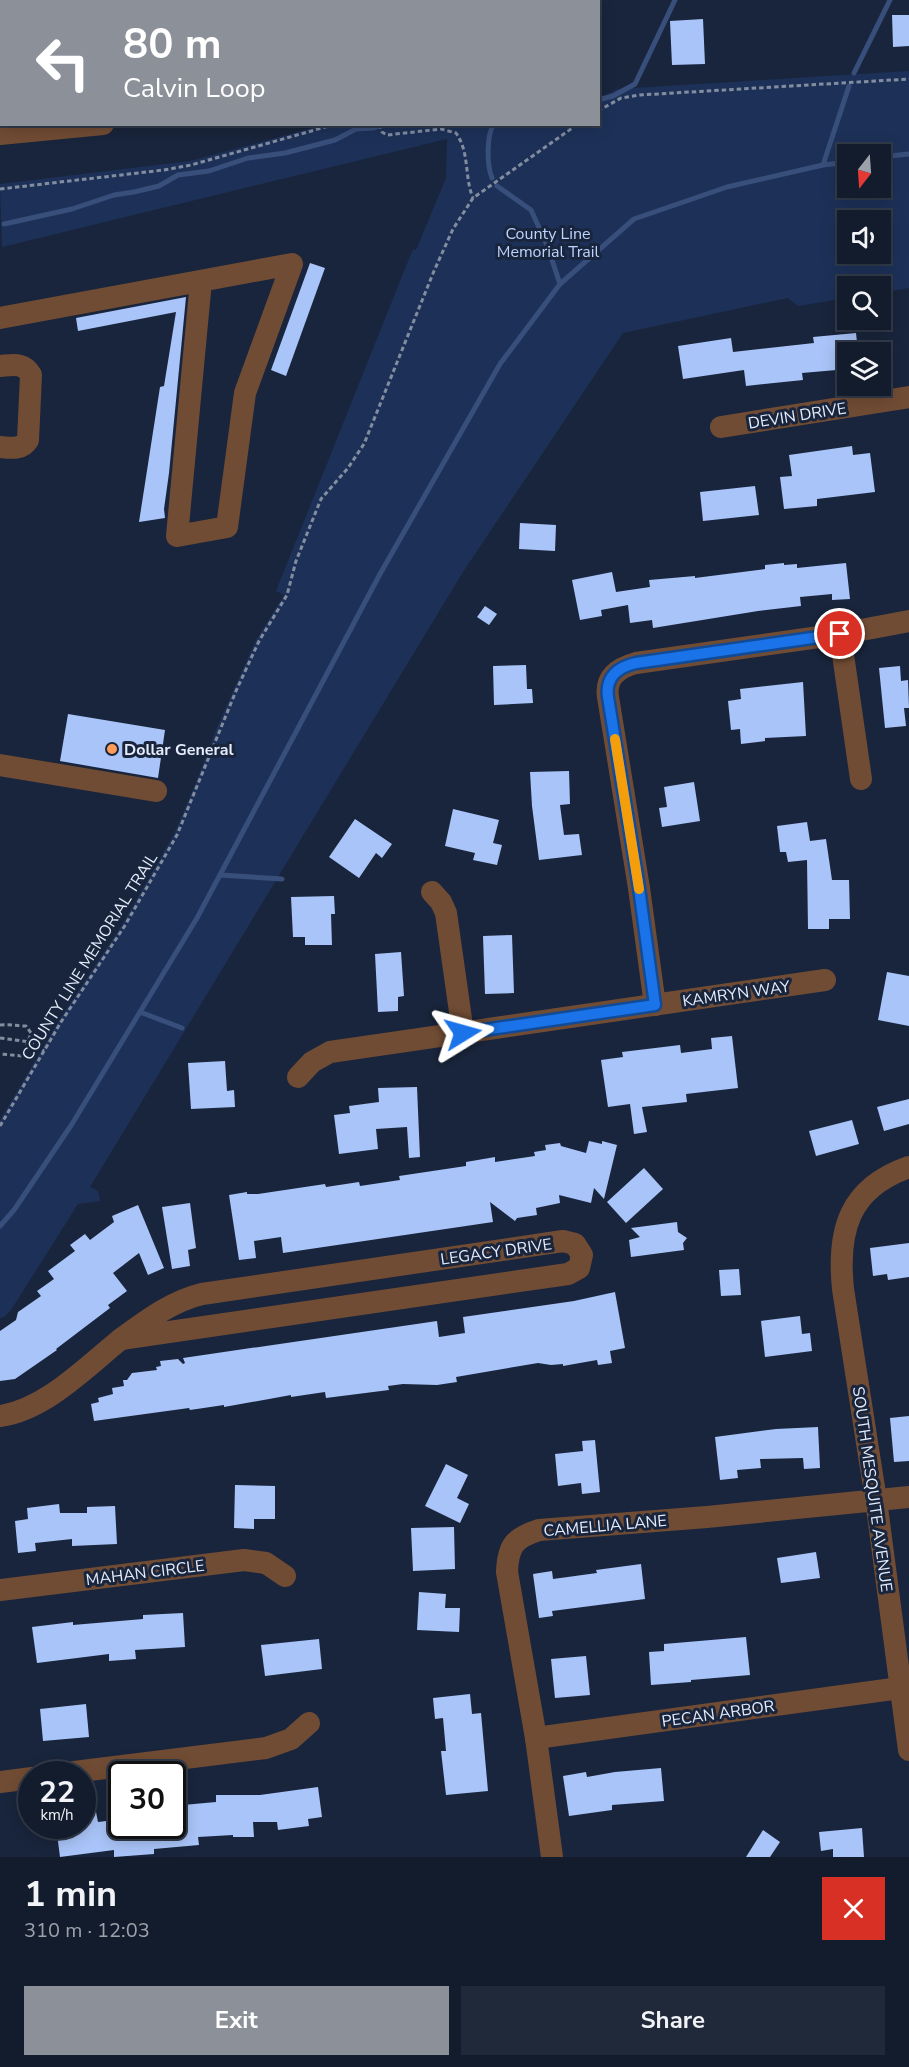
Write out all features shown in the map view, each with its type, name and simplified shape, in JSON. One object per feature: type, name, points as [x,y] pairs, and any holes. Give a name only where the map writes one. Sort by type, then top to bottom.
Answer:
[{"type":"street","points":[[0,134],[82,126]]},
{"type":"street","points":[[0,318],[292,264],[246,393],[227,527],[177,536],[201,281]]},
{"type":"street","points":[[0,366],[19,365],[27,368],[31,375],[28,440],[19,448],[0,447]]},
{"type":"street","name":"DEVIN DRIVE","points":[[721,427],[909,397]]},
{"type":"street","points":[[655,1005],[639,888],[607,691],[614,674],[619,669],[636,663],[840,634],[909,621]]},
{"type":"street","points":[[840,634],[861,779]]},
{"type":"street","points":[[0,765],[156,791]]},
{"type":"street","points":[[432,892],[441,902],[446,913],[463,1033]]},
{"type":"street","name":"KAMRYN WAY","points":[[298,1077],[312,1062],[330,1052],[825,980]]},
{"type":"street","name":"SOUTH MESQUITE AVENUE","points":[[909,1167],[872,1185],[854,1208],[845,1229],[842,1252],[843,1289],[876,1500],[909,1750]]},
{"type":"street","name":"LEGACY DRIVE","points":[[0,1416],[23,1411],[44,1401],[121,1339],[147,1321],[176,1303],[202,1294],[563,1241],[575,1244],[582,1255],[579,1268],[568,1274],[121,1339]]},
{"type":"street","name":"CAMELLIA LANE","points":[[552,1857],[536,1738],[507,1572],[509,1554],[519,1538],[539,1530],[707,1517],[909,1497]]},
{"type":"street","name":"MAHAN CIRCLE","points":[[0,1590],[244,1560],[266,1563],[285,1576]]},
{"type":"street","name":"PECAN ARBOR","points":[[536,1738],[900,1688]]},
{"type":"street","points":[[96,1769],[266,1748],[291,1739],[309,1723]]},
{"type":"street","points":[[0,1782],[18,1780]]},
{"type":"path","points":[[600,110],[621,98],[640,95],[909,79]]},
{"type":"path","points":[[0,189],[191,165],[329,126]]},
{"type":"path","points":[[381,126],[384,134],[441,129],[456,133],[465,150],[472,198]]},
{"type":"path","name":"COUNTY LINE MEMORIAL TRAIL","points":[[0,1126],[44,1051],[124,927],[177,835],[220,726],[245,671],[259,641],[287,595],[296,561],[321,499],[348,468],[364,444],[453,229],[472,198],[575,126]]},
{"type":"path","points":[[0,1025],[28,1027],[31,1033],[25,1055],[22,1057],[0,1054]]},
{"type":"path","points":[[0,1038],[29,1042],[44,1051]]},
{"type":"green space","name":"County Line Memorial Trail","points":[[909,71],[909,288],[891,291],[891,276],[837,276],[837,300],[798,306],[788,298],[623,333],[463,572],[90,1187],[98,1191],[100,1201],[78,1204],[11,1310],[0,1318],[0,1120],[61,1017],[122,925],[174,834],[218,725],[256,640],[284,595],[276,591],[413,249],[416,250],[446,178],[447,139],[2,247],[0,184],[190,161],[319,126],[600,126],[600,98],[617,89]]},
{"type":"building","points":[[892,15],[909,15],[909,46],[893,47]]},
{"type":"building","points":[[703,19],[705,64],[672,65],[670,21]]},
{"type":"building","points":[[310,263],[325,268],[286,376],[271,370]]},
{"type":"building","points":[[186,297],[164,509],[165,518],[139,522],[160,387],[164,386],[176,312],[78,331],[76,318]]},
{"type":"building","points":[[856,333],[857,342],[837,342],[837,370],[802,373],[803,380],[746,386],[744,370],[683,379],[678,346],[731,338],[733,352],[814,343],[813,337]]},
{"type":"building","points":[[852,446],[853,455],[870,453],[875,492],[817,499],[817,506],[784,509],[780,477],[792,476],[789,455]]},
{"type":"building","points":[[755,486],[759,515],[703,521],[700,492]]},
{"type":"building","points":[[520,523],[556,525],[555,551],[519,549]]},
{"type":"building","points":[[784,563],[784,565],[797,564],[797,568],[846,563],[850,599],[832,600],[832,594],[800,597],[801,606],[653,628],[652,620],[630,623],[628,605],[601,610],[602,616],[580,620],[572,580],[612,572],[616,592],[650,587],[649,580],[695,576],[695,578],[765,569],[765,565]]},
{"type":"building","points":[[485,606],[497,614],[489,625],[477,617]]},
{"type":"building","points":[[526,665],[527,689],[532,689],[533,703],[494,705],[493,666]]},
{"type":"building","points":[[900,666],[901,681],[908,680],[909,708],[904,708],[906,726],[885,728],[879,668]]},
{"type":"building","points":[[803,682],[806,736],[765,738],[765,741],[741,744],[740,729],[731,730],[728,701],[741,699],[740,689]]},
{"type":"building","name":"Dollar General","points":[[68,714],[165,730],[158,778],[60,761]]},
{"type":"building","points":[[569,771],[570,804],[560,805],[564,835],[579,834],[582,855],[539,860],[530,772]]},
{"type":"building","points":[[694,782],[700,821],[662,827],[659,808],[667,807],[664,787]]},
{"type":"building","points":[[453,809],[499,820],[493,843],[502,845],[497,865],[473,860],[475,853],[445,846]]},
{"type":"building","points":[[355,819],[392,844],[382,858],[376,853],[359,878],[329,857]]},
{"type":"building","points":[[807,822],[810,841],[826,839],[832,880],[849,880],[850,919],[829,919],[829,929],[808,929],[807,860],[788,862],[786,852],[780,852],[777,826]]},
{"type":"building","points":[[334,896],[335,914],[331,914],[332,945],[305,945],[305,937],[293,937],[291,897]]},
{"type":"building","points":[[512,935],[514,993],[485,994],[483,936]]},
{"type":"building","points":[[401,952],[404,996],[398,997],[398,1011],[378,1012],[375,954]]},
{"type":"building","points":[[887,972],[909,976],[909,1026],[878,1020]]},
{"type":"building","points":[[732,1036],[738,1088],[686,1094],[687,1102],[642,1107],[647,1132],[634,1134],[630,1104],[608,1107],[601,1060],[623,1057],[622,1052],[680,1045],[681,1053],[712,1049],[711,1038]]},
{"type":"building","points":[[225,1061],[227,1091],[234,1090],[235,1107],[191,1109],[188,1063]]},
{"type":"building","points":[[417,1087],[420,1157],[409,1158],[407,1127],[376,1129],[378,1149],[339,1154],[334,1115],[350,1113],[349,1106],[379,1102],[378,1088]]},
{"type":"building","points":[[909,1099],[909,1124],[884,1131],[877,1107]]},
{"type":"building","points":[[852,1120],[859,1144],[816,1156],[809,1131]]},
{"type":"building","points":[[589,1141],[602,1144],[602,1141],[617,1145],[604,1199],[594,1188],[591,1203],[559,1195],[560,1203],[536,1208],[537,1215],[517,1218],[515,1221],[490,1202],[493,1222],[283,1253],[281,1237],[254,1241],[256,1258],[239,1260],[229,1195],[247,1192],[247,1194],[258,1194],[325,1184],[326,1187],[359,1182],[360,1186],[400,1180],[399,1176],[466,1166],[466,1162],[495,1157],[495,1162],[535,1156],[534,1152],[546,1150],[545,1145],[560,1143],[561,1146],[586,1153]]},
{"type":"building","points":[[644,1168],[663,1189],[626,1223],[607,1202]]},
{"type":"building","points":[[190,1203],[196,1248],[188,1250],[190,1266],[172,1269],[162,1207]]},
{"type":"building","points":[[138,1205],[164,1268],[148,1275],[139,1253],[113,1273],[127,1291],[108,1305],[110,1308],[57,1350],[15,1379],[0,1381],[0,1331],[16,1320],[18,1312],[41,1296],[37,1291],[54,1279],[48,1271],[75,1251],[70,1245],[85,1234],[90,1240],[114,1222],[112,1216]]},
{"type":"building","points":[[677,1222],[678,1232],[687,1238],[683,1243],[684,1250],[631,1257],[629,1240],[640,1237],[631,1228]]},
{"type":"building","points":[[909,1243],[909,1277],[888,1280],[887,1274],[873,1276],[870,1248]]},
{"type":"building","points":[[739,1269],[741,1295],[721,1296],[719,1270]]},
{"type":"building","points":[[615,1292],[625,1348],[610,1351],[612,1363],[598,1365],[597,1360],[563,1366],[563,1364],[538,1363],[456,1377],[457,1382],[437,1385],[403,1384],[388,1386],[389,1390],[326,1398],[325,1392],[291,1397],[291,1395],[224,1407],[224,1405],[190,1410],[189,1408],[94,1421],[91,1404],[99,1402],[98,1398],[113,1394],[112,1388],[124,1386],[123,1380],[127,1380],[132,1373],[157,1370],[156,1367],[161,1366],[160,1361],[178,1359],[183,1364],[185,1363],[183,1358],[437,1321],[439,1337],[465,1333],[463,1317],[574,1301]]},
{"type":"building","points":[[800,1316],[802,1334],[810,1333],[812,1351],[765,1357],[761,1321]]},
{"type":"building","points":[[909,1416],[909,1461],[894,1462],[890,1418]]},
{"type":"building","points":[[818,1427],[820,1468],[804,1469],[803,1458],[760,1459],[761,1468],[737,1470],[738,1478],[720,1480],[715,1437],[776,1429]]},
{"type":"building","points":[[595,1440],[600,1492],[582,1494],[581,1483],[558,1486],[555,1454],[583,1451],[582,1441]]},
{"type":"building","points":[[446,1464],[468,1475],[457,1498],[469,1504],[460,1523],[425,1506]]},
{"type":"building","points":[[235,1485],[275,1486],[275,1519],[254,1519],[254,1529],[234,1528]]},
{"type":"building","points":[[59,1504],[60,1513],[87,1513],[87,1507],[115,1506],[117,1544],[72,1546],[72,1539],[35,1543],[36,1551],[18,1553],[15,1521],[28,1519],[27,1508]]},
{"type":"building","points":[[454,1527],[455,1569],[413,1571],[411,1528]]},
{"type":"building","points":[[816,1552],[820,1578],[781,1583],[777,1558]]},
{"type":"building","points":[[641,1564],[645,1599],[552,1611],[553,1616],[539,1618],[533,1574],[552,1571],[553,1579]]},
{"type":"building","points":[[419,1592],[446,1594],[445,1608],[460,1608],[459,1632],[417,1630]]},
{"type":"building","points":[[183,1613],[185,1647],[135,1650],[136,1659],[109,1661],[109,1654],[37,1663],[32,1627],[73,1622],[73,1625],[143,1619],[143,1615]]},
{"type":"building","points":[[746,1637],[750,1675],[651,1685],[649,1652],[664,1651],[664,1644]]},
{"type":"building","points":[[319,1639],[322,1669],[265,1676],[261,1645]]},
{"type":"building","points":[[586,1656],[590,1695],[555,1698],[551,1659]]},
{"type":"building","points":[[470,1694],[472,1714],[481,1713],[488,1791],[446,1795],[441,1751],[446,1751],[443,1718],[435,1719],[433,1698]]},
{"type":"building","points":[[86,1704],[89,1737],[43,1741],[40,1709]]},
{"type":"building","points":[[661,1768],[664,1801],[612,1805],[612,1810],[569,1816],[563,1776],[586,1772],[587,1777]]},
{"type":"building","points":[[318,1787],[322,1817],[308,1819],[309,1826],[278,1830],[277,1822],[253,1822],[254,1837],[233,1837],[233,1835],[198,1837],[199,1845],[154,1849],[154,1854],[114,1857],[114,1850],[60,1857],[58,1839],[96,1839],[96,1812],[98,1822],[108,1821],[108,1839],[186,1839],[186,1805],[216,1802],[216,1795],[260,1795]]},
{"type":"building","points":[[862,1828],[864,1857],[833,1857],[833,1849],[821,1851],[819,1832]]},
{"type":"building","points":[[763,1830],[780,1842],[770,1857],[746,1857]]},
{"type":"waterway","points":[[600,99],[613,96],[635,84],[675,0]]},
{"type":"waterway","points":[[854,73],[890,0]]},
{"type":"waterway","points":[[823,165],[849,86]]},
{"type":"waterway","points":[[4,224],[72,209],[114,195],[159,186],[178,175],[209,171],[248,158],[285,153],[335,140],[356,129],[380,126]]},
{"type":"waterway","points":[[492,178],[488,151],[493,126]]},
{"type":"waterway","points":[[891,156],[909,154]]},
{"type":"waterway","points":[[0,1226],[14,1210],[72,1124],[197,918],[380,574],[500,364],[560,284],[634,219],[727,187],[837,163]]},
{"type":"waterway","points":[[497,186],[531,210],[547,245],[560,284]]},
{"type":"waterway","points":[[220,875],[282,879]]},
{"type":"waterway","points":[[140,1012],[182,1028]]},
{"type":"slow traffic","points":[[615,739],[639,889]]},
{"type":"place","name":"Dollar General","points":[[112,749]]},
{"type":"route","points":[[463,1033],[655,1005],[639,888],[607,691],[614,674],[626,665],[636,663],[840,634]]}]
